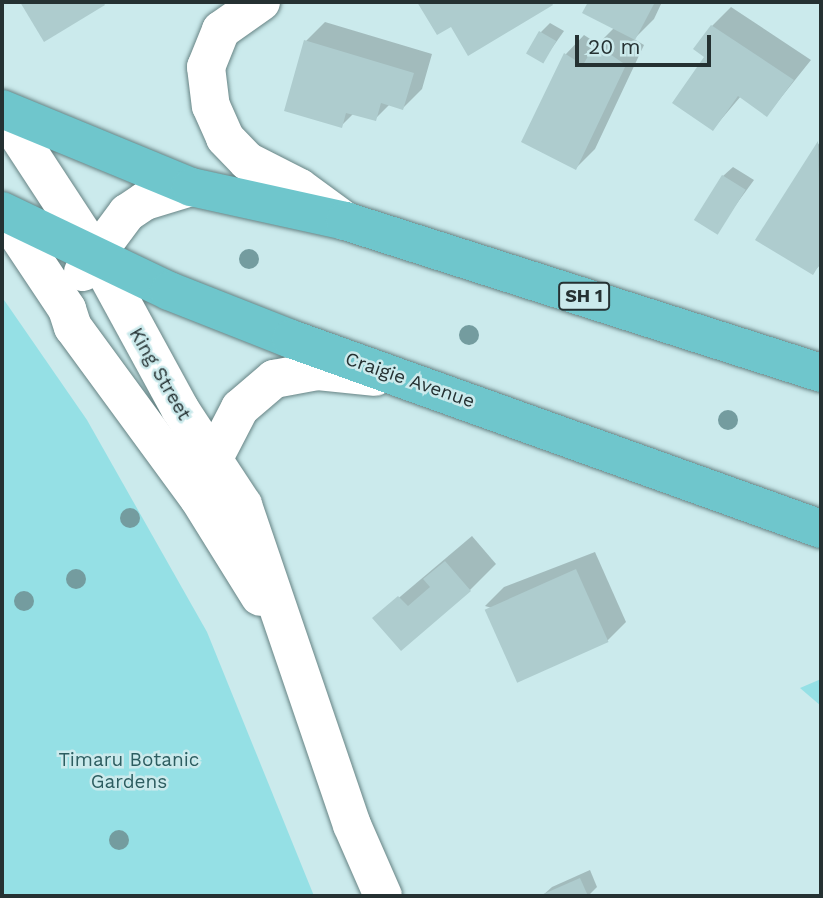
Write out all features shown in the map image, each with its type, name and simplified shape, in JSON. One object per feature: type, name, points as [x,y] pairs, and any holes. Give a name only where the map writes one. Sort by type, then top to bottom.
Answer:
[{"type":"highway","name":"SH 1","points":[[2,110],[191,187],[345,221],[821,373]]},
{"type":"highway","name":"Craigie Avenue","points":[[3,214],[95,253],[169,291],[821,529]]},
{"type":"main road","points":[[261,2],[221,30],[206,67],[211,106],[225,138],[247,161],[300,188],[345,221]]},
{"type":"main road","name":"King Street","points":[[2,110],[95,253],[132,325],[212,462],[243,505],[352,825],[383,896]]},
{"type":"main road","points":[[67,309],[95,253],[127,213],[145,201],[191,187]]},
{"type":"main road","name":"King Street","points":[[3,214],[67,309],[73,327],[199,499],[293,649]]},
{"type":"main road","points":[[212,462],[240,408],[274,379],[317,371],[414,382]]},
{"type":"green space","name":"Timaru Botanic Gardens","points":[[2,297],[87,420],[207,632],[314,896],[2,896]]},
{"type":"green space","points":[[821,679],[821,706],[800,688]]},
{"type":"building","points":[[20,2],[103,2],[105,5],[44,42]]},
{"type":"building","points":[[417,2],[551,2],[553,5],[468,56],[451,27],[437,35]]},
{"type":"building","points":[[588,2],[655,2],[635,40],[582,13]]},
{"type":"building","points":[[711,25],[794,80],[767,117],[738,96],[713,131],[672,103],[704,57],[693,49]]},
{"type":"building","points":[[539,31],[556,41],[543,64],[526,54]]},
{"type":"building","points":[[304,40],[414,73],[403,110],[381,103],[376,121],[346,113],[342,128],[284,111]]},
{"type":"building","points":[[595,44],[626,65],[576,170],[521,142],[564,53],[583,65]]},
{"type":"building","points":[[818,141],[821,262],[813,275],[755,240]]},
{"type":"building","points":[[722,175],[746,190],[718,235],[694,220]]},
{"type":"building","points":[[445,561],[471,591],[401,651],[372,618],[398,596],[408,606],[430,587],[423,579]]},
{"type":"building","points":[[576,569],[609,642],[517,683],[485,610]]},
{"type":"building","points":[[580,878],[588,896],[539,896]]}]
